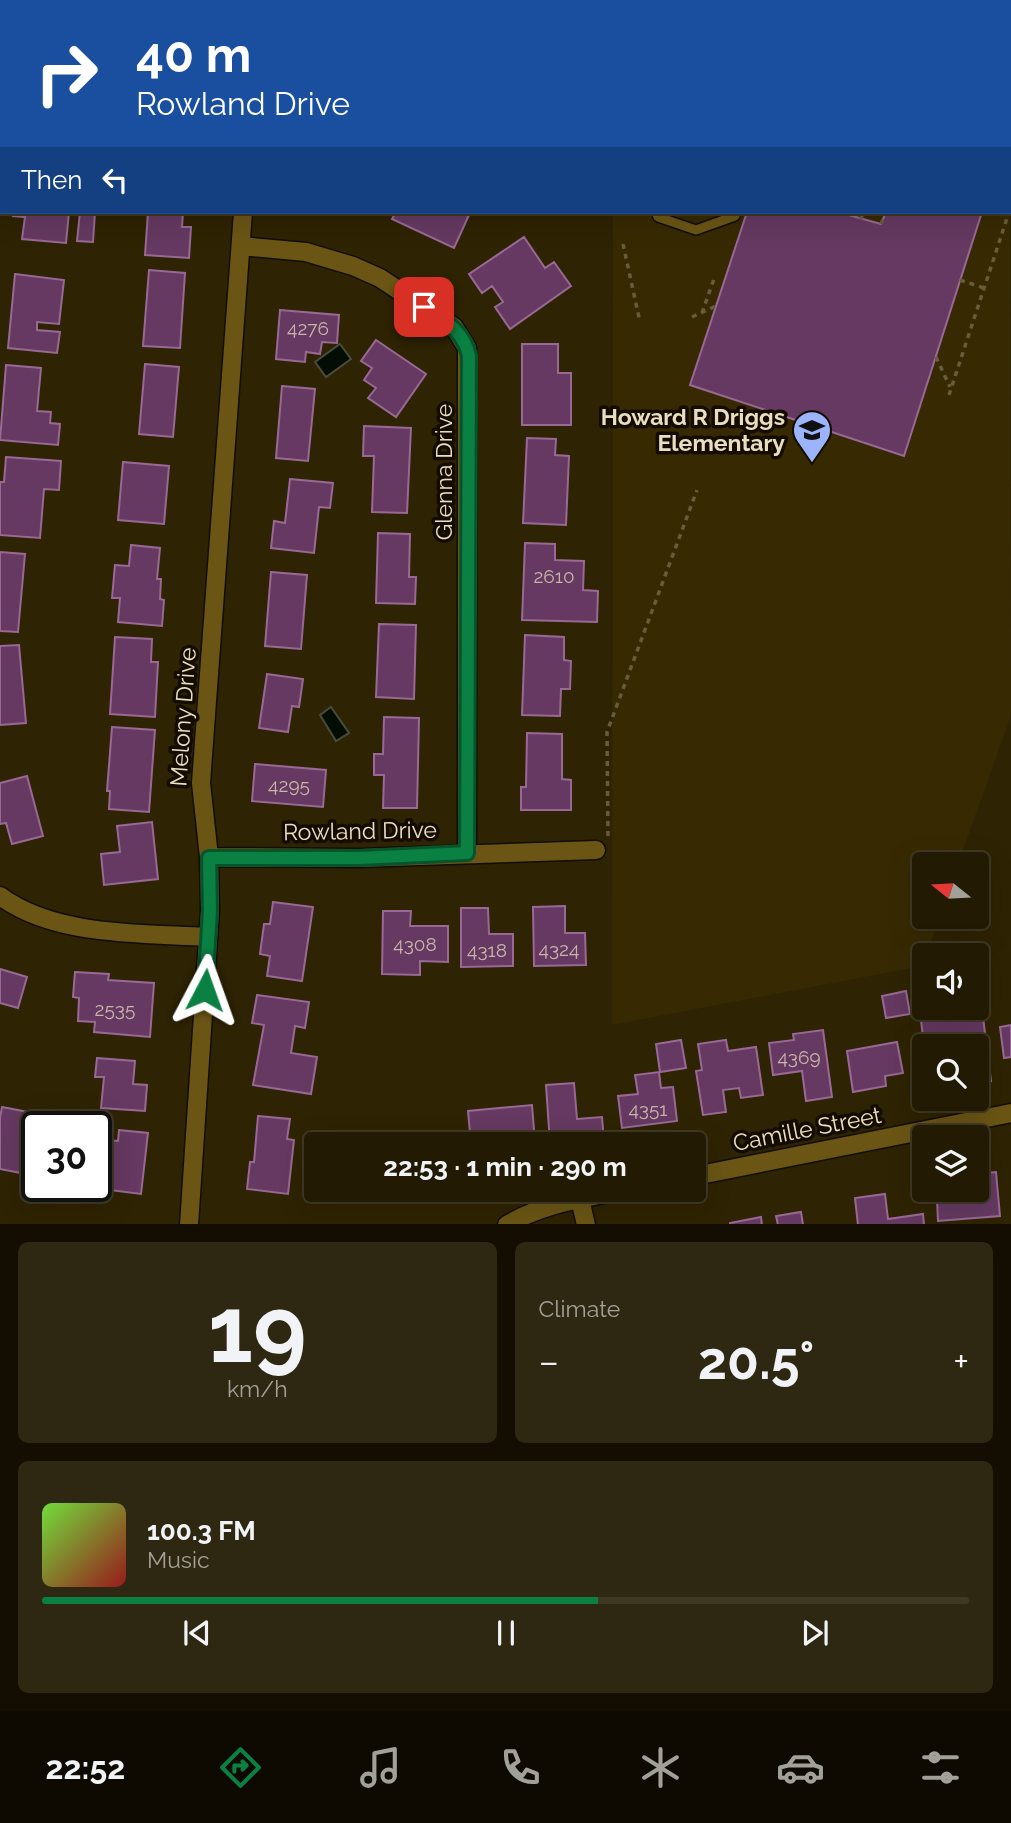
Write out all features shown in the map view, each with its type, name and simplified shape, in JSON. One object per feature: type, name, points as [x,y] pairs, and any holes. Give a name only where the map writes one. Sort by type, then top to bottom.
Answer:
[{"type":"street","name":"Melony Drive","points":[[189,1224],[208,937],[209,858],[201,783],[243,214]]},
{"type":"street","name":"Glenna Drive","points":[[241,246],[306,252],[337,260],[371,274],[454,327],[467,348],[467,853]]},
{"type":"street","name":"Rowland Drive","points":[[209,858],[360,858],[602,844]]},
{"type":"street","points":[[0,896],[33,914],[60,923],[94,929],[208,937]]},
{"type":"street","name":"Camille Street","points":[[706,1174],[1011,1113]]},
{"type":"street","points":[[507,1224],[533,1211],[568,1202]]},
{"type":"street","points":[[581,1202],[586,1224]]},
{"type":"lane","points":[[657,214],[658,217],[696,230],[736,214]]},
{"type":"path","points":[[861,219],[862,214]]},
{"type":"path","points":[[881,224],[885,214]]},
{"type":"path","points":[[949,396],[1009,214]]},
{"type":"path","points":[[623,244],[640,322]]},
{"type":"path","points":[[702,313],[715,275]]},
{"type":"path","points":[[960,280],[984,288]]},
{"type":"path","points":[[692,317],[716,306]]},
{"type":"path","points":[[936,357],[951,389]]},
{"type":"path","points":[[602,844],[607,732],[697,490]]},
{"type":"shaded area","name":"Howard R Driggs Elementary","points":[[613,214],[1010,214],[1011,716],[962,852],[912,852],[912,929],[936,929],[930,943],[912,943],[912,968],[612,1025]]},
{"type":"shaded area","points":[[340,344],[351,359],[326,377],[315,362]]},
{"type":"shaded area","points":[[331,707],[349,733],[336,741],[320,715]]},
{"type":"building","points":[[69,214],[66,243],[22,239],[25,217],[13,216]]},
{"type":"building","points":[[80,214],[95,214],[93,242],[77,241]]},
{"type":"building","points":[[148,214],[183,214],[182,227],[191,227],[189,258],[145,255]]},
{"type":"building","points":[[395,214],[469,215],[454,248],[392,219]]},
{"type":"building","points":[[746,214],[845,214],[881,224],[885,214],[981,214],[904,456],[690,385]]},
{"type":"building","points":[[524,237],[545,268],[554,262],[571,286],[510,329],[495,307],[503,302],[492,286],[482,293],[469,274]]},
{"type":"building","points":[[149,270],[185,273],[180,348],[143,346]]},
{"type":"building","points":[[15,274],[64,280],[59,324],[37,322],[37,330],[60,332],[57,353],[8,348]]},
{"type":"building","points":[[280,310],[339,315],[337,343],[322,342],[320,354],[306,352],[305,362],[276,359]]},
{"type":"building","points":[[376,340],[426,374],[396,417],[368,398],[376,388],[364,380],[372,368],[361,361]]},
{"type":"building","points":[[522,344],[558,344],[558,373],[571,373],[571,425],[522,425]]},
{"type":"building","points":[[145,364],[179,367],[173,437],[139,434]]},
{"type":"building","points":[[6,365],[41,368],[37,411],[51,412],[50,423],[60,424],[58,445],[0,440]]},
{"type":"building","points":[[282,386],[315,389],[308,461],[276,458]]},
{"type":"building","points":[[364,426],[411,428],[407,513],[372,512],[374,456],[363,456]]},
{"type":"building","points":[[527,438],[556,439],[555,455],[569,456],[566,525],[523,523]]},
{"type":"building","points":[[6,457],[61,461],[59,490],[44,489],[40,538],[0,535],[0,482],[4,482]]},
{"type":"building","points":[[123,462],[169,466],[164,524],[118,520]]},
{"type":"building","points":[[290,479],[333,483],[330,508],[319,507],[314,553],[271,548],[274,521],[285,523]]},
{"type":"building","points":[[378,533],[410,534],[409,577],[416,577],[415,604],[376,603]]},
{"type":"building","points":[[525,543],[555,544],[555,560],[584,561],[583,590],[598,591],[597,622],[522,620]]},
{"type":"building","points":[[131,545],[160,548],[157,579],[161,579],[160,599],[164,600],[162,626],[118,622],[120,598],[112,598],[115,565],[129,566]]},
{"type":"building","points":[[0,552],[25,554],[18,632],[0,631]]},
{"type":"building","points":[[271,572],[307,575],[301,649],[265,646]]},
{"type":"building","points":[[379,624],[416,625],[414,699],[376,697]]},
{"type":"building","points":[[525,635],[564,637],[564,660],[571,661],[570,689],[561,689],[560,716],[522,715]]},
{"type":"building","points":[[115,637],[152,639],[151,662],[158,662],[155,717],[110,714]]},
{"type":"building","points":[[19,645],[26,723],[0,725],[0,646]]},
{"type":"building","points":[[267,674],[303,679],[299,707],[292,706],[288,732],[259,728]]},
{"type":"building","points":[[384,717],[419,718],[417,808],[383,808],[384,775],[374,775],[374,754],[383,754]]},
{"type":"building","points":[[112,727],[155,730],[149,812],[109,809],[110,791],[107,791]]},
{"type":"building","points":[[527,733],[562,734],[562,779],[571,780],[571,810],[521,810],[521,787],[526,787]]},
{"type":"building","points":[[255,764],[326,770],[323,807],[252,801]]},
{"type":"building","points":[[27,776],[43,836],[12,844],[6,823],[0,824],[0,783]]},
{"type":"building","points":[[152,822],[158,879],[104,885],[101,854],[120,852],[117,826]]},
{"type":"building","points":[[273,902],[313,907],[302,981],[267,976],[270,956],[260,954],[264,924],[270,924]]},
{"type":"building","points":[[565,906],[565,933],[585,933],[586,965],[534,966],[533,907]]},
{"type":"building","points":[[461,908],[488,908],[489,934],[513,934],[513,966],[461,967]]},
{"type":"building","points":[[383,911],[411,911],[410,926],[448,926],[448,962],[420,961],[420,975],[382,974]]},
{"type":"building","points":[[0,969],[27,977],[18,1008],[0,1003]]},
{"type":"building","points":[[75,972],[109,974],[108,980],[154,983],[150,1037],[94,1032],[95,1022],[78,1021],[79,998],[73,997]]},
{"type":"building","points":[[906,991],[910,1014],[886,1018],[882,996]]},
{"type":"building","points":[[257,995],[309,1002],[305,1028],[295,1026],[291,1053],[317,1057],[311,1094],[253,1085],[264,1025],[252,1023]]},
{"type":"building","points":[[921,1020],[983,1020],[985,1034],[923,1034]]},
{"type":"building","points":[[1011,1025],[1011,1057],[1004,1058],[1000,1027]]},
{"type":"building","points":[[823,1030],[832,1097],[806,1101],[802,1071],[773,1075],[769,1043],[794,1040],[793,1034]]},
{"type":"building","points":[[681,1040],[686,1068],[660,1072],[656,1044]]},
{"type":"building","points":[[726,1040],[728,1051],[756,1047],[763,1095],[741,1098],[739,1088],[723,1090],[726,1112],[703,1115],[696,1071],[702,1070],[698,1044]]},
{"type":"building","points":[[897,1042],[903,1073],[885,1076],[886,1086],[853,1092],[847,1051]]},
{"type":"building","points":[[97,1058],[135,1061],[133,1084],[147,1085],[145,1111],[101,1108],[104,1077],[95,1077]]},
{"type":"building","points":[[659,1072],[661,1088],[673,1087],[677,1121],[622,1128],[618,1096],[638,1094],[635,1075]]},
{"type":"building","points":[[574,1083],[577,1119],[602,1117],[603,1132],[549,1132],[546,1085]]},
{"type":"building","points":[[532,1105],[534,1132],[470,1132],[468,1111]]},
{"type":"building","points":[[2,1107],[23,1111],[21,1111],[21,1173],[0,1169]]},
{"type":"building","points":[[258,1116],[290,1119],[287,1139],[294,1140],[288,1194],[247,1189],[250,1162],[254,1162]]},
{"type":"building","points":[[119,1130],[148,1133],[141,1194],[112,1190],[112,1140],[118,1141]]},
{"type":"building","points":[[996,1172],[1000,1216],[938,1221],[937,1202],[989,1202],[989,1173]]},
{"type":"building","points":[[885,1194],[888,1219],[923,1214],[924,1224],[858,1224],[855,1198]]},
{"type":"building","points":[[801,1212],[803,1224],[778,1224],[776,1216]]},
{"type":"building","points":[[761,1217],[762,1224],[730,1224]]},
{"type":"place","name":"Howard R Driggs Elementary","points":[[812,464]]},
{"type":"route","points":[[205,990],[210,910],[209,858],[360,858],[467,853],[469,356],[464,340],[454,327],[424,307]]}]
